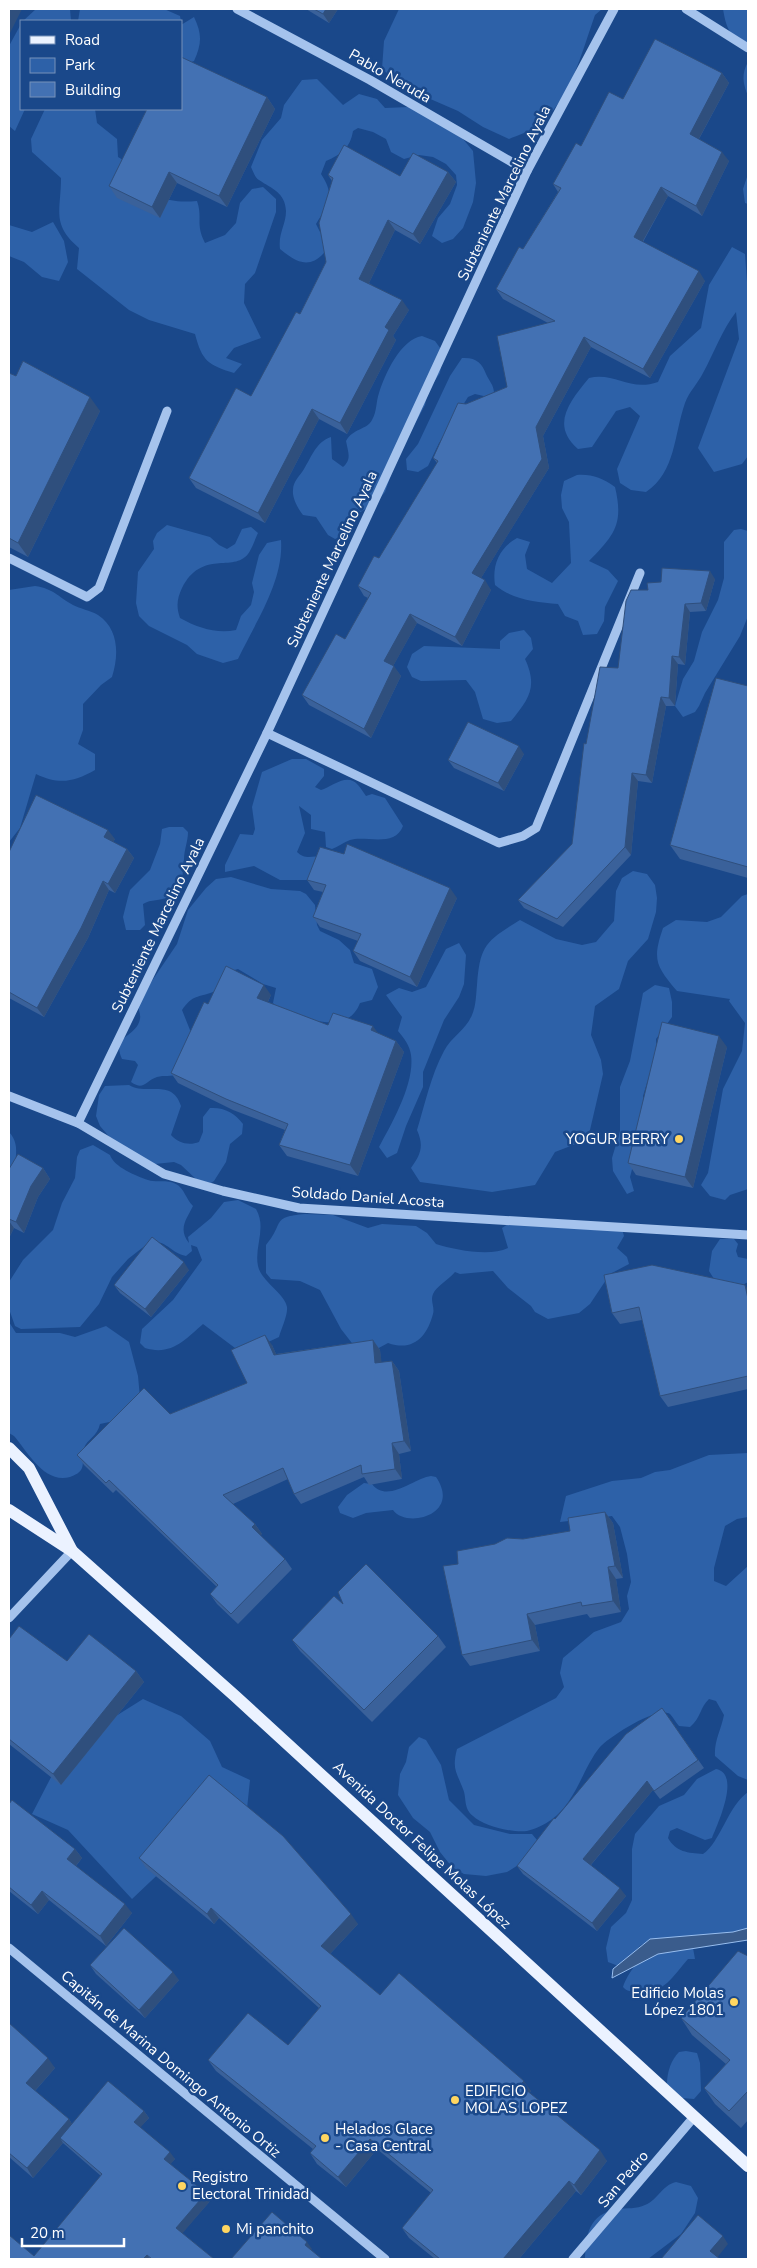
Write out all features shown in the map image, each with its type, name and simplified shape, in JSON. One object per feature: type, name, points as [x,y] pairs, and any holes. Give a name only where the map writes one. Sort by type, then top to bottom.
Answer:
[{"type":"main road","name":"Avenida Doctor Felipe Molas López","points":[[9,1448],[29,1468],[72,1551]]},
{"type":"main road","name":"Avenida Doctor Felipe Molas López","points":[[9,1510],[72,1551],[235,1696],[748,2166]]},
{"type":"street","name":"Pablo Neruda","points":[[238,9],[370,80],[527,172]]},
{"type":"street","name":"Subteniente Marcelino Ayala","points":[[78,1124],[266,732],[527,172],[614,9]]},
{"type":"street","points":[[686,9],[748,48]]},
{"type":"street","points":[[9,558],[86,597],[99,588],[167,411]]},
{"type":"street","points":[[266,732],[499,842],[523,836],[536,828],[640,573]]},
{"type":"street","name":"Soldado Daniel Acosta","points":[[9,1096],[78,1124],[164,1174],[223,1191],[299,1208],[748,1235]]},
{"type":"street","points":[[9,1618],[72,1551]]},
{"type":"street","name":"Capitán de Marina Domingo Antonio Ortiz","points":[[9,1948],[385,2259]]},
{"type":"street","name":"San Pedro","points":[[573,2259],[694,2117]]},
{"type":"green space","points":[[36,9],[70,9],[71,20],[24,20]]},
{"type":"green space","points":[[80,9],[164,9],[180,16],[181,20],[78,20]]},
{"type":"green space","points":[[399,9],[602,9],[595,15],[574,75],[558,103],[537,126],[509,139],[483,127],[458,111],[405,88],[382,69],[384,41]]},
{"type":"green space","points":[[723,9],[748,9],[748,52],[746,45],[729,30]]},
{"type":"green space","points":[[194,17],[200,39],[194,61],[182,66],[182,24]]},
{"type":"green space","points":[[20,26],[20,110],[25,110],[15,131],[9,126],[9,46]]},
{"type":"green space","points":[[748,62],[748,96],[745,87],[744,71]]},
{"type":"green space","points":[[317,79],[343,105],[359,94],[377,99],[385,108],[409,107],[448,121],[473,151],[476,183],[473,202],[463,228],[453,239],[442,243],[432,236],[438,218],[450,204],[457,185],[456,175],[446,164],[433,157],[419,155],[404,159],[391,152],[386,139],[373,132],[358,128],[353,131],[350,142],[344,150],[326,161],[321,174],[326,182],[329,200],[316,224],[328,248],[316,260],[311,262],[299,261],[280,249],[280,238],[286,216],[283,199],[277,192],[256,178],[251,167],[262,140],[281,118],[284,105],[302,80]]},
{"type":"green space","points":[[45,110],[95,110],[97,123],[117,139],[118,157],[129,165],[150,188],[166,199],[197,201],[200,231],[205,243],[225,235],[236,223],[240,203],[252,189],[263,187],[276,199],[276,212],[255,273],[245,284],[244,303],[261,338],[234,348],[226,358],[242,364],[234,373],[207,361],[200,350],[195,334],[149,320],[129,310],[77,269],[79,248],[64,232],[61,224],[59,208],[61,178],[32,152],[31,139]]},
{"type":"green space","points":[[748,174],[748,204],[745,203],[743,189]]},
{"type":"green space","points":[[53,222],[64,241],[68,262],[59,281],[42,277],[24,262],[9,256],[9,225],[32,232]]},
{"type":"green space","points":[[732,247],[745,254],[747,282],[748,279],[748,456],[742,464],[714,472],[698,448],[739,339],[736,312],[687,399],[681,415],[673,452],[663,474],[656,484],[646,492],[631,490],[620,483],[617,469],[640,416],[630,407],[616,411],[592,447],[578,449],[565,431],[566,413],[575,395],[589,378],[607,378],[639,385],[658,382],[670,356],[701,328],[709,285]]},
{"type":"green space","points":[[422,336],[435,341],[443,352],[440,373],[428,391],[425,405],[397,458],[385,492],[376,503],[357,514],[342,537],[335,539],[328,535],[316,517],[301,513],[293,496],[294,484],[318,446],[331,437],[332,459],[343,467],[346,464],[349,455],[346,441],[352,434],[367,426],[372,420],[378,396],[394,359],[407,344]]},
{"type":"green space","points":[[462,358],[475,360],[483,367],[494,393],[488,397],[475,394],[468,397],[439,443],[428,466],[418,472],[407,470],[406,459],[418,444],[450,376]]},
{"type":"green space","points":[[577,475],[592,476],[615,487],[617,500],[618,511],[615,528],[605,544],[589,561],[608,570],[618,581],[605,607],[604,621],[597,634],[583,635],[578,621],[565,616],[558,604],[533,601],[509,594],[495,585],[494,578],[496,564],[501,552],[517,538],[530,542],[525,555],[527,569],[552,583],[571,563],[569,522],[562,508],[561,495],[564,481]]},
{"type":"green space","points":[[167,525],[210,537],[227,549],[235,544],[242,529],[251,527],[258,533],[248,554],[242,559],[234,562],[208,565],[199,569],[190,576],[182,588],[178,603],[180,618],[194,625],[215,631],[236,630],[241,616],[251,605],[254,592],[252,583],[259,555],[267,543],[281,540],[281,555],[273,586],[238,659],[223,663],[197,654],[187,645],[149,626],[139,616],[136,603],[138,572],[154,549],[153,541],[157,533]]},
{"type":"green space","points":[[734,530],[748,531],[748,616],[740,636],[699,706],[695,712],[683,717],[675,706],[683,679],[694,661],[702,632],[718,600],[724,578],[724,542]]},
{"type":"green space","points":[[35,586],[51,591],[73,605],[98,615],[105,621],[114,635],[116,660],[112,677],[101,685],[83,704],[83,730],[78,744],[95,754],[95,770],[66,781],[52,780],[36,774],[20,828],[9,842],[9,590]]},
{"type":"green space","points":[[524,630],[531,638],[533,649],[525,659],[531,677],[530,692],[523,706],[511,721],[497,723],[483,719],[475,692],[466,680],[421,681],[412,677],[407,667],[412,654],[424,646],[500,649],[500,641],[509,633]]},
{"type":"green space","points":[[292,759],[306,759],[324,769],[324,776],[315,787],[321,790],[344,780],[349,780],[354,781],[366,796],[372,794],[385,798],[403,826],[399,833],[387,839],[350,840],[332,849],[326,847],[325,832],[311,829],[311,815],[299,806],[305,833],[297,852],[306,857],[323,856],[315,880],[280,880],[254,866],[225,872],[225,865],[240,834],[253,835],[255,829],[252,807],[262,772]]},
{"type":"green space","points":[[183,827],[188,832],[180,886],[169,897],[143,904],[145,925],[140,930],[126,930],[123,917],[130,890],[150,870],[160,844],[162,829]]},
{"type":"green space","points":[[633,871],[647,874],[655,885],[657,898],[656,912],[648,939],[628,961],[619,989],[595,1006],[591,1035],[601,1060],[603,1074],[590,1130],[581,1142],[555,1152],[535,1185],[492,1192],[420,1182],[411,1168],[417,1158],[421,1145],[417,1130],[439,1060],[450,1042],[466,1025],[473,1012],[480,961],[487,945],[499,933],[520,920],[556,939],[582,945],[596,942],[614,921],[616,891],[622,878]]},
{"type":"green space","points":[[231,877],[271,889],[300,891],[306,894],[315,905],[317,925],[320,931],[339,940],[350,950],[354,963],[372,969],[378,987],[372,1000],[360,1003],[354,1014],[345,1020],[323,1022],[277,1009],[273,1003],[276,988],[263,984],[238,969],[231,971],[216,991],[196,997],[189,1001],[182,1010],[192,1035],[178,1074],[157,1077],[142,1085],[135,1085],[131,1082],[138,1065],[135,1061],[122,1059],[119,1051],[122,1041],[138,1025],[140,1013],[137,1003],[177,944],[188,910],[216,879]]},
{"type":"green space","points":[[748,894],[748,1189],[730,1195],[725,1200],[710,1196],[701,1185],[708,1173],[723,1089],[742,1051],[745,1023],[729,1001],[730,999],[677,991],[660,969],[657,955],[663,928],[676,920],[707,922],[721,917],[742,896]]},
{"type":"green space","points":[[459,943],[466,955],[464,984],[459,997],[444,1020],[423,1072],[423,1087],[406,1126],[397,1153],[387,1158],[379,1147],[406,1090],[410,1078],[411,1055],[409,1048],[398,1031],[402,1017],[386,995],[399,988],[412,992],[426,987],[446,949]]},
{"type":"green space","points":[[655,985],[669,988],[672,1002],[672,1017],[656,1039],[656,1053],[643,1096],[644,1123],[630,1177],[634,1191],[627,1194],[613,1171],[612,1158],[620,1131],[620,1087],[630,1061],[643,993]]},
{"type":"green space","points":[[129,1085],[136,1088],[172,1092],[181,1106],[171,1135],[184,1143],[199,1142],[203,1132],[203,1117],[210,1108],[224,1110],[240,1120],[243,1124],[242,1134],[230,1144],[226,1162],[214,1181],[211,1183],[197,1180],[181,1165],[174,1162],[155,1164],[112,1140],[100,1126],[96,1116],[99,1095],[105,1086]]},
{"type":"green space","points":[[9,1132],[15,1144],[16,1158],[9,1185]]},
{"type":"green space","points":[[93,1145],[110,1155],[116,1163],[132,1173],[151,1181],[173,1183],[181,1188],[193,1206],[184,1224],[184,1233],[189,1243],[188,1237],[211,1218],[224,1202],[238,1200],[256,1209],[260,1223],[258,1266],[260,1272],[282,1297],[287,1307],[279,1337],[243,1354],[203,1324],[184,1341],[170,1348],[154,1350],[145,1348],[140,1343],[142,1329],[173,1300],[202,1260],[197,1247],[191,1245],[192,1251],[186,1256],[177,1253],[162,1243],[151,1241],[128,1259],[112,1277],[99,1304],[80,1327],[21,1329],[15,1326],[9,1309],[9,1282],[23,1260],[53,1230],[62,1203],[75,1178],[77,1157],[80,1150]]},
{"type":"green space","points":[[305,1214],[333,1215],[368,1228],[382,1224],[416,1226],[427,1233],[436,1244],[482,1252],[501,1251],[508,1248],[502,1228],[508,1224],[622,1229],[624,1236],[617,1248],[627,1257],[629,1264],[610,1274],[590,1304],[579,1313],[548,1319],[535,1312],[531,1306],[508,1288],[493,1271],[460,1274],[455,1272],[433,1294],[433,1314],[427,1329],[418,1340],[412,1344],[405,1345],[388,1343],[375,1350],[355,1347],[341,1329],[320,1290],[300,1281],[271,1279],[266,1273],[266,1245],[280,1222],[287,1217]]},
{"type":"green space","points":[[720,1239],[734,1239],[738,1244],[736,1251],[738,1257],[748,1259],[748,1282],[739,1287],[716,1282],[709,1271],[712,1251]]},
{"type":"green space","points":[[9,1322],[16,1333],[60,1333],[75,1337],[106,1326],[129,1342],[138,1376],[140,1398],[114,1421],[100,1424],[97,1432],[84,1448],[81,1470],[70,1477],[52,1476],[45,1471],[31,1458],[14,1436],[9,1433]]},
{"type":"green space","points":[[748,1453],[748,1517],[737,1519],[725,1526],[714,1568],[714,1581],[726,1586],[748,1566],[748,1780],[738,1776],[715,1756],[724,1715],[716,1701],[709,1699],[690,1727],[679,1726],[670,1714],[664,1712],[634,1723],[605,1742],[594,1756],[567,1804],[551,1820],[543,1825],[527,1831],[514,1831],[491,1826],[478,1820],[468,1810],[456,1770],[457,1749],[556,1698],[564,1687],[560,1673],[563,1658],[594,1632],[621,1622],[629,1609],[627,1596],[631,1582],[627,1554],[620,1527],[612,1516],[560,1522],[566,1496],[612,1481],[641,1478],[655,1472],[670,1470],[709,1455]]},
{"type":"green space","points":[[431,1476],[436,1477],[442,1490],[442,1501],[437,1509],[429,1515],[409,1518],[400,1516],[393,1510],[366,1513],[353,1518],[340,1513],[338,1507],[347,1495],[364,1483],[372,1484],[378,1489],[385,1491],[393,1491]]},
{"type":"green space","points":[[143,1699],[181,1716],[210,1741],[222,1767],[250,1780],[245,1828],[208,1827],[132,1899],[68,1830],[32,1814],[63,1754],[100,1726]]},
{"type":"green space","points":[[419,1737],[426,1740],[441,1765],[449,1800],[474,1825],[510,1834],[532,1834],[537,1840],[523,1862],[507,1872],[486,1876],[464,1874],[452,1867],[440,1852],[430,1832],[413,1818],[398,1795],[400,1774],[406,1762],[409,1747]]},
{"type":"green space","points":[[716,1769],[723,1773],[727,1780],[727,1789],[726,1800],[712,1838],[705,1840],[677,1828],[670,1831],[668,1838],[679,1849],[703,1854],[714,1842],[735,1806],[748,1792],[748,1933],[648,1942],[641,1945],[621,1967],[608,1962],[606,1948],[611,1927],[626,1913],[632,1900],[632,1849],[635,1834],[659,1806],[684,1795],[697,1779]]},
{"type":"green space","points":[[693,1948],[695,1959],[688,1959],[672,1978],[661,1987],[647,1992],[637,1992],[628,1991],[623,1987],[636,1964],[646,1954],[657,1949]]},
{"type":"green space","points":[[679,2052],[697,2053],[700,2063],[701,2091],[694,2099],[682,2098],[667,2084],[672,2062]]},
{"type":"green space","points":[[676,2182],[691,2186],[698,2198],[695,2213],[681,2234],[648,2259],[585,2259],[588,2234],[600,2216],[618,2209],[635,2208],[645,2205],[667,2186]]},
{"type":"shaded area","points":[[748,1928],[748,1940],[658,1954],[612,1978],[613,1969],[650,1939],[733,1932]]},
{"type":"building","points":[[314,9],[326,9],[323,14]]},
{"type":"building","points":[[655,39],[722,73],[690,134],[722,152],[696,206],[661,187],[634,237],[699,271],[643,369],[584,337],[536,427],[542,459],[472,573],[485,580],[455,637],[410,614],[384,661],[394,666],[364,729],[302,695],[336,634],[345,639],[371,593],[358,586],[374,556],[379,558],[438,461],[433,458],[458,403],[466,404],[507,387],[497,336],[555,321],[496,289],[519,247],[523,249],[561,188],[553,184],[576,143],[581,146],[609,92],[623,99]]},
{"type":"building","points":[[182,57],[267,97],[219,196],[169,172],[152,207],[109,186],[147,110],[182,110]]},
{"type":"building","points":[[344,145],[400,176],[413,153],[448,172],[413,234],[388,220],[359,279],[402,300],[385,327],[389,330],[340,423],[312,409],[258,513],[189,478],[236,388],[251,396],[296,312],[300,314],[326,262],[319,223],[333,178],[328,175]]},
{"type":"building","points":[[23,361],[90,397],[18,543],[9,538],[9,373],[16,376]]},
{"type":"building","points":[[662,568],[710,571],[701,603],[685,604],[679,657],[672,656],[669,698],[661,697],[646,775],[632,773],[625,847],[557,919],[518,900],[572,844],[584,743],[586,744],[600,667],[618,668],[626,601],[631,590],[648,590],[647,583],[661,582]]},
{"type":"building","points":[[716,678],[748,686],[748,867],[670,845]]},
{"type":"building","points":[[468,722],[519,746],[498,783],[448,760]]},
{"type":"building","points":[[36,795],[108,830],[104,837],[127,849],[108,884],[103,881],[81,928],[37,1008],[9,992],[9,852]]},
{"type":"building","points":[[347,844],[450,888],[410,977],[353,951],[361,934],[313,917],[326,885],[307,880],[320,847],[344,854]]},
{"type":"building","points":[[226,966],[264,985],[257,998],[328,1025],[333,1013],[373,1026],[371,1030],[396,1041],[350,1165],[279,1145],[288,1124],[226,1099],[171,1073],[204,1002],[208,1004]]},
{"type":"building","points":[[662,1022],[719,1036],[685,1177],[628,1163]]},
{"type":"building","points":[[18,1154],[43,1168],[31,1186],[16,1222],[9,1219],[9,1169]]},
{"type":"building","points":[[152,1237],[184,1262],[145,1309],[114,1285]]},
{"type":"building","points":[[652,1265],[745,1285],[748,1299],[748,1376],[660,1396],[639,1307],[612,1313],[604,1275]]},
{"type":"building","points":[[265,1335],[274,1355],[373,1340],[375,1363],[392,1361],[404,1441],[392,1443],[395,1469],[362,1474],[361,1465],[294,1494],[283,1468],[223,1495],[255,1524],[252,1527],[285,1559],[231,1614],[210,1594],[218,1585],[109,1480],[106,1483],[77,1455],[144,1388],[170,1414],[247,1383],[231,1350]]},
{"type":"building","points":[[605,1512],[615,1566],[608,1567],[613,1601],[582,1606],[581,1602],[527,1614],[532,1640],[462,1655],[443,1566],[458,1564],[457,1551],[495,1544],[507,1538],[523,1539],[570,1531],[568,1518]]},
{"type":"building","points":[[366,1564],[438,1636],[364,1710],[292,1640],[334,1596],[343,1604],[338,1592]]},
{"type":"building","points":[[19,1626],[67,1661],[89,1634],[136,1671],[53,1774],[9,1739],[9,1639]]},
{"type":"building","points":[[662,1708],[698,1760],[654,1791],[647,1781],[583,1859],[620,1888],[592,1923],[517,1866],[554,1818],[626,1734]]},
{"type":"building","points":[[209,1775],[283,1836],[351,1914],[321,1946],[380,1995],[399,1973],[524,2081],[520,2085],[600,2150],[574,2185],[569,2181],[503,2259],[440,2259],[402,2228],[433,2190],[370,2139],[338,2177],[310,2153],[316,2146],[208,2060],[248,2013],[288,2045],[321,2006],[211,1908],[207,1914],[139,1858]]},
{"type":"building","points":[[12,1800],[75,1849],[67,1859],[125,1904],[100,1936],[42,1891],[31,1905],[9,1887],[9,1804]]},
{"type":"building","points":[[124,1928],[173,1972],[139,2010],[90,1965]]},
{"type":"building","points":[[738,1951],[748,1956],[748,2091],[729,2111],[704,2088],[730,2060],[681,2018]]},
{"type":"building","points":[[9,2023],[48,2058],[26,2083],[69,2119],[27,2168],[9,2153]]},
{"type":"building","points":[[108,2081],[144,2111],[134,2122],[170,2152],[164,2159],[206,2193],[176,2228],[214,2259],[152,2259],[147,2255],[143,2259],[9,2259],[9,2235],[34,2256],[102,2174],[60,2138]]},
{"type":"building","points":[[272,2212],[307,2242],[305,2245],[322,2259],[231,2259]]},
{"type":"building","points":[[698,2215],[723,2236],[710,2251],[720,2259],[661,2259]]},
{"type":"place","name":"YOGUR BERRY","points":[[679,1139]]},
{"type":"place","name":"Edificio Molas López 1801","points":[[734,2002]]},
{"type":"place","name":"EDIFICIO MOLAS LOPEZ","points":[[455,2100]]},
{"type":"place","name":"Helados Glace - Casa Central","points":[[325,2138]]},
{"type":"place","name":"Registro Electoral Trinidad","points":[[182,2186]]},
{"type":"place","name":"Mi panchito","points":[[226,2229]]}]
